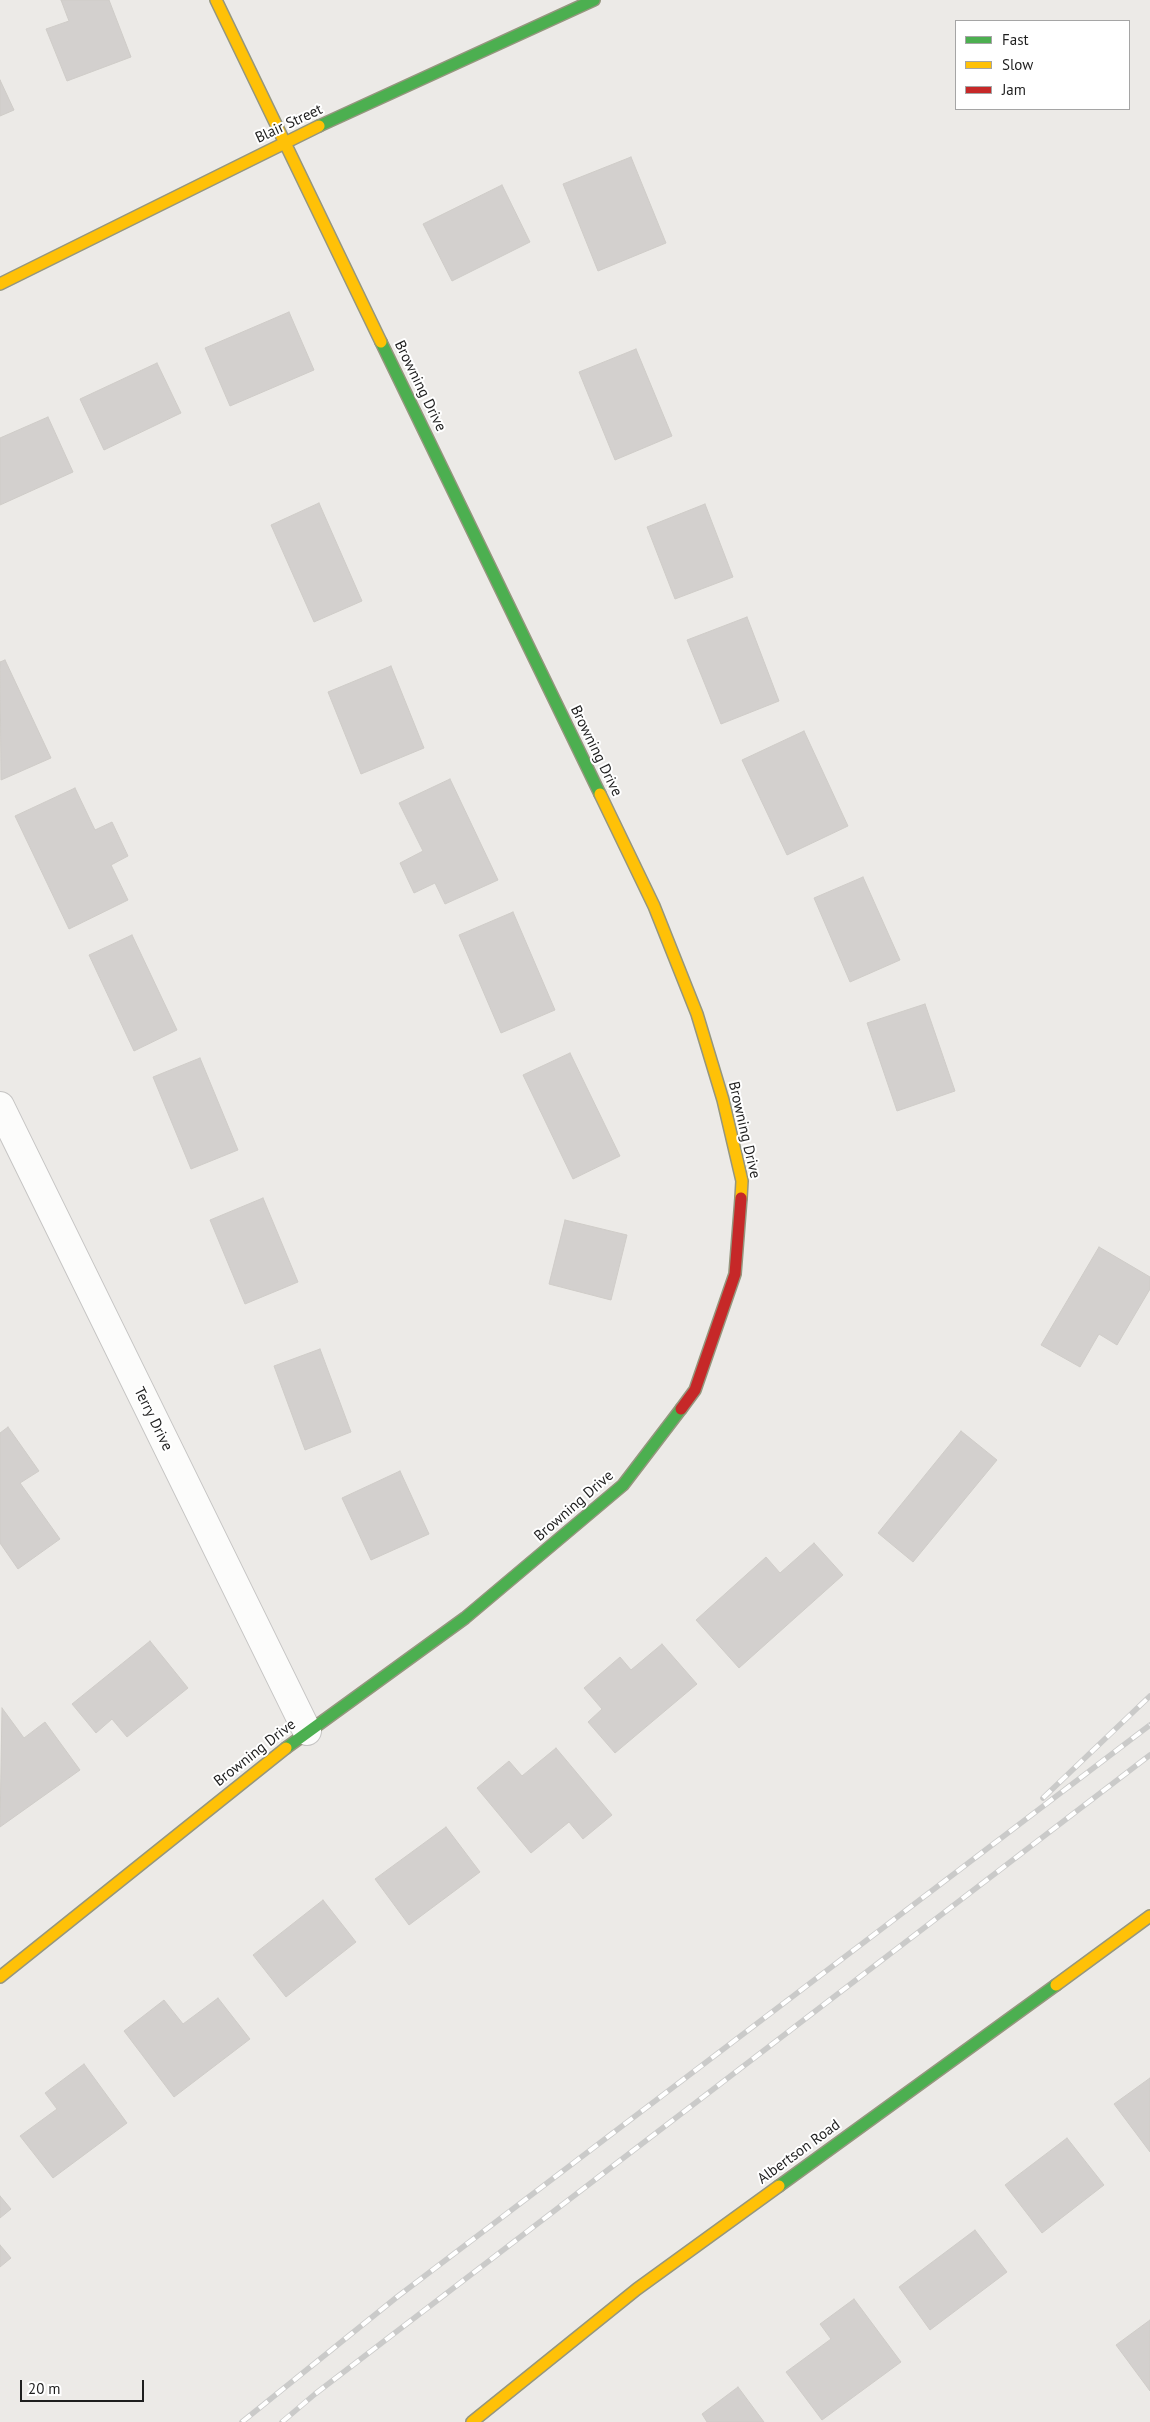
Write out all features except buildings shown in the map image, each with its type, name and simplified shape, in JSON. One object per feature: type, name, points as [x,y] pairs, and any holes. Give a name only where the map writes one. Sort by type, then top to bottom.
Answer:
[{"type":"street","name":"Browning Drive","points":[[0,1977],[307,1731],[465,1618],[623,1485],[695,1390],[735,1274],[742,1181],[723,1100],[697,1014],[654,906],[216,0]]},
{"type":"street","name":"Blair Street","points":[[0,284],[285,142],[594,0]]},
{"type":"street","name":"Terry Drive","points":[[0,1106],[7,1144],[307,1731]]},
{"type":"street","name":"Albertson Road","points":[[472,2422],[637,2289],[1150,1916]]},
{"type":"railway","points":[[1043,1798],[1150,1696]]},
{"type":"railway","points":[[242,2422],[397,2297],[1150,1725]]},
{"type":"railway","points":[[282,2422],[315,2394],[1150,1755]]},
{"type":"traffic: fast","points":[[319,126],[594,0]]},
{"type":"traffic: fast","points":[[381,342],[600,794]]},
{"type":"traffic: fast","points":[[286,1748],[465,1618],[623,1485],[681,1409]]},
{"type":"traffic: fast","points":[[779,2186],[1056,1985]]},
{"type":"traffic: slow","points":[[216,0],[381,342]]},
{"type":"traffic: slow","points":[[0,284],[319,126]]},
{"type":"traffic: slow","points":[[600,794],[654,906],[697,1014],[723,1100],[742,1181],[741,1198]]},
{"type":"traffic: slow","points":[[0,1977],[286,1748]]},
{"type":"traffic: slow","points":[[1056,1985],[1150,1916]]},
{"type":"traffic: slow","points":[[472,2422],[637,2289],[779,2186]]},
{"type":"traffic: jam","points":[[681,1409],[695,1390],[735,1274],[741,1198]]}]
